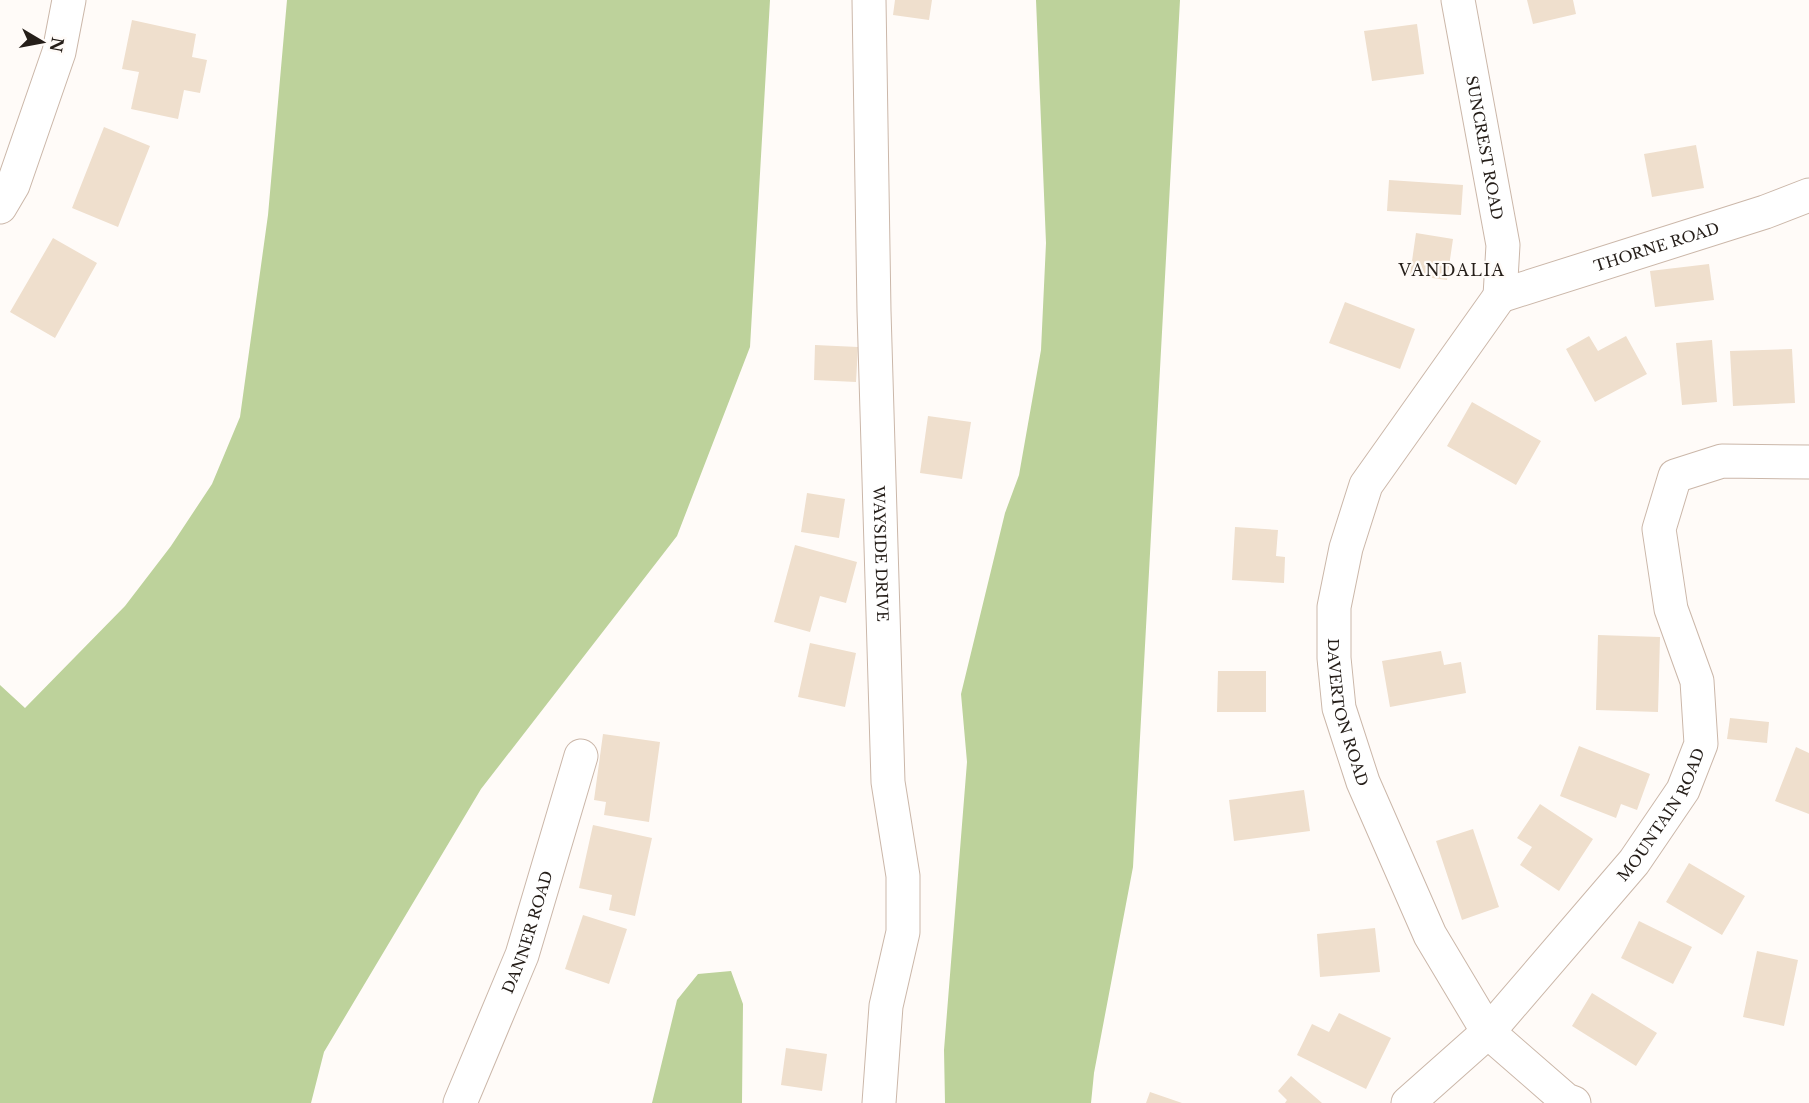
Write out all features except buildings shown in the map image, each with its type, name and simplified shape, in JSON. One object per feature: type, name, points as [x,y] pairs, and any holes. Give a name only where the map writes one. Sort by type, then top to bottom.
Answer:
[{"type":"street","points":[[0,207],[13,185],[58,52],[69,0]]},
{"type":"street","name":"WAYSIDE DRIVE","points":[[869,0],[874,299],[888,782],[903,876],[903,932],[886,1006],[879,1103]]},
{"type":"street","name":"SUNCREST ROAD","points":[[1458,0],[1503,245],[1500,296]]},
{"type":"street","name":"THORNE ROAD","points":[[1500,296],[1765,212],[1809,195]]},
{"type":"street","name":"DAVERTON ROAD","points":[[1500,296],[1366,485],[1346,548],[1334,607],[1334,658],[1339,708],[1363,782],[1430,935],[1488,1032],[1566,1100],[1574,1103]]},
{"type":"street","name":"MOUNTAIN ROAD","points":[[1408,1103],[1488,1032],[1634,862],[1683,790],[1701,744],[1697,681],[1671,609],[1659,529],[1675,476],[1722,461],[1809,462]]},
{"type":"street","name":"DANNER ROAD","points":[[460,1103],[522,955],[581,756]]},
{"type":"green space","points":[[287,0],[770,0],[750,347],[677,536],[481,789],[324,1052],[311,1103],[0,1103],[0,685],[25,708],[125,606],[171,546],[212,484],[240,417],[268,215]]},
{"type":"green space","points":[[1036,0],[1180,0],[1133,867],[1094,1073],[1091,1103],[945,1103],[944,1050],[967,762],[961,694],[1005,513],[1019,475],[1041,350],[1046,243]]},
{"type":"green space","points":[[731,971],[743,1004],[742,1103],[652,1103],[677,1000],[698,974]]},
{"type":"district","name":"VANDALIA","points":[[1452,270]]}]
